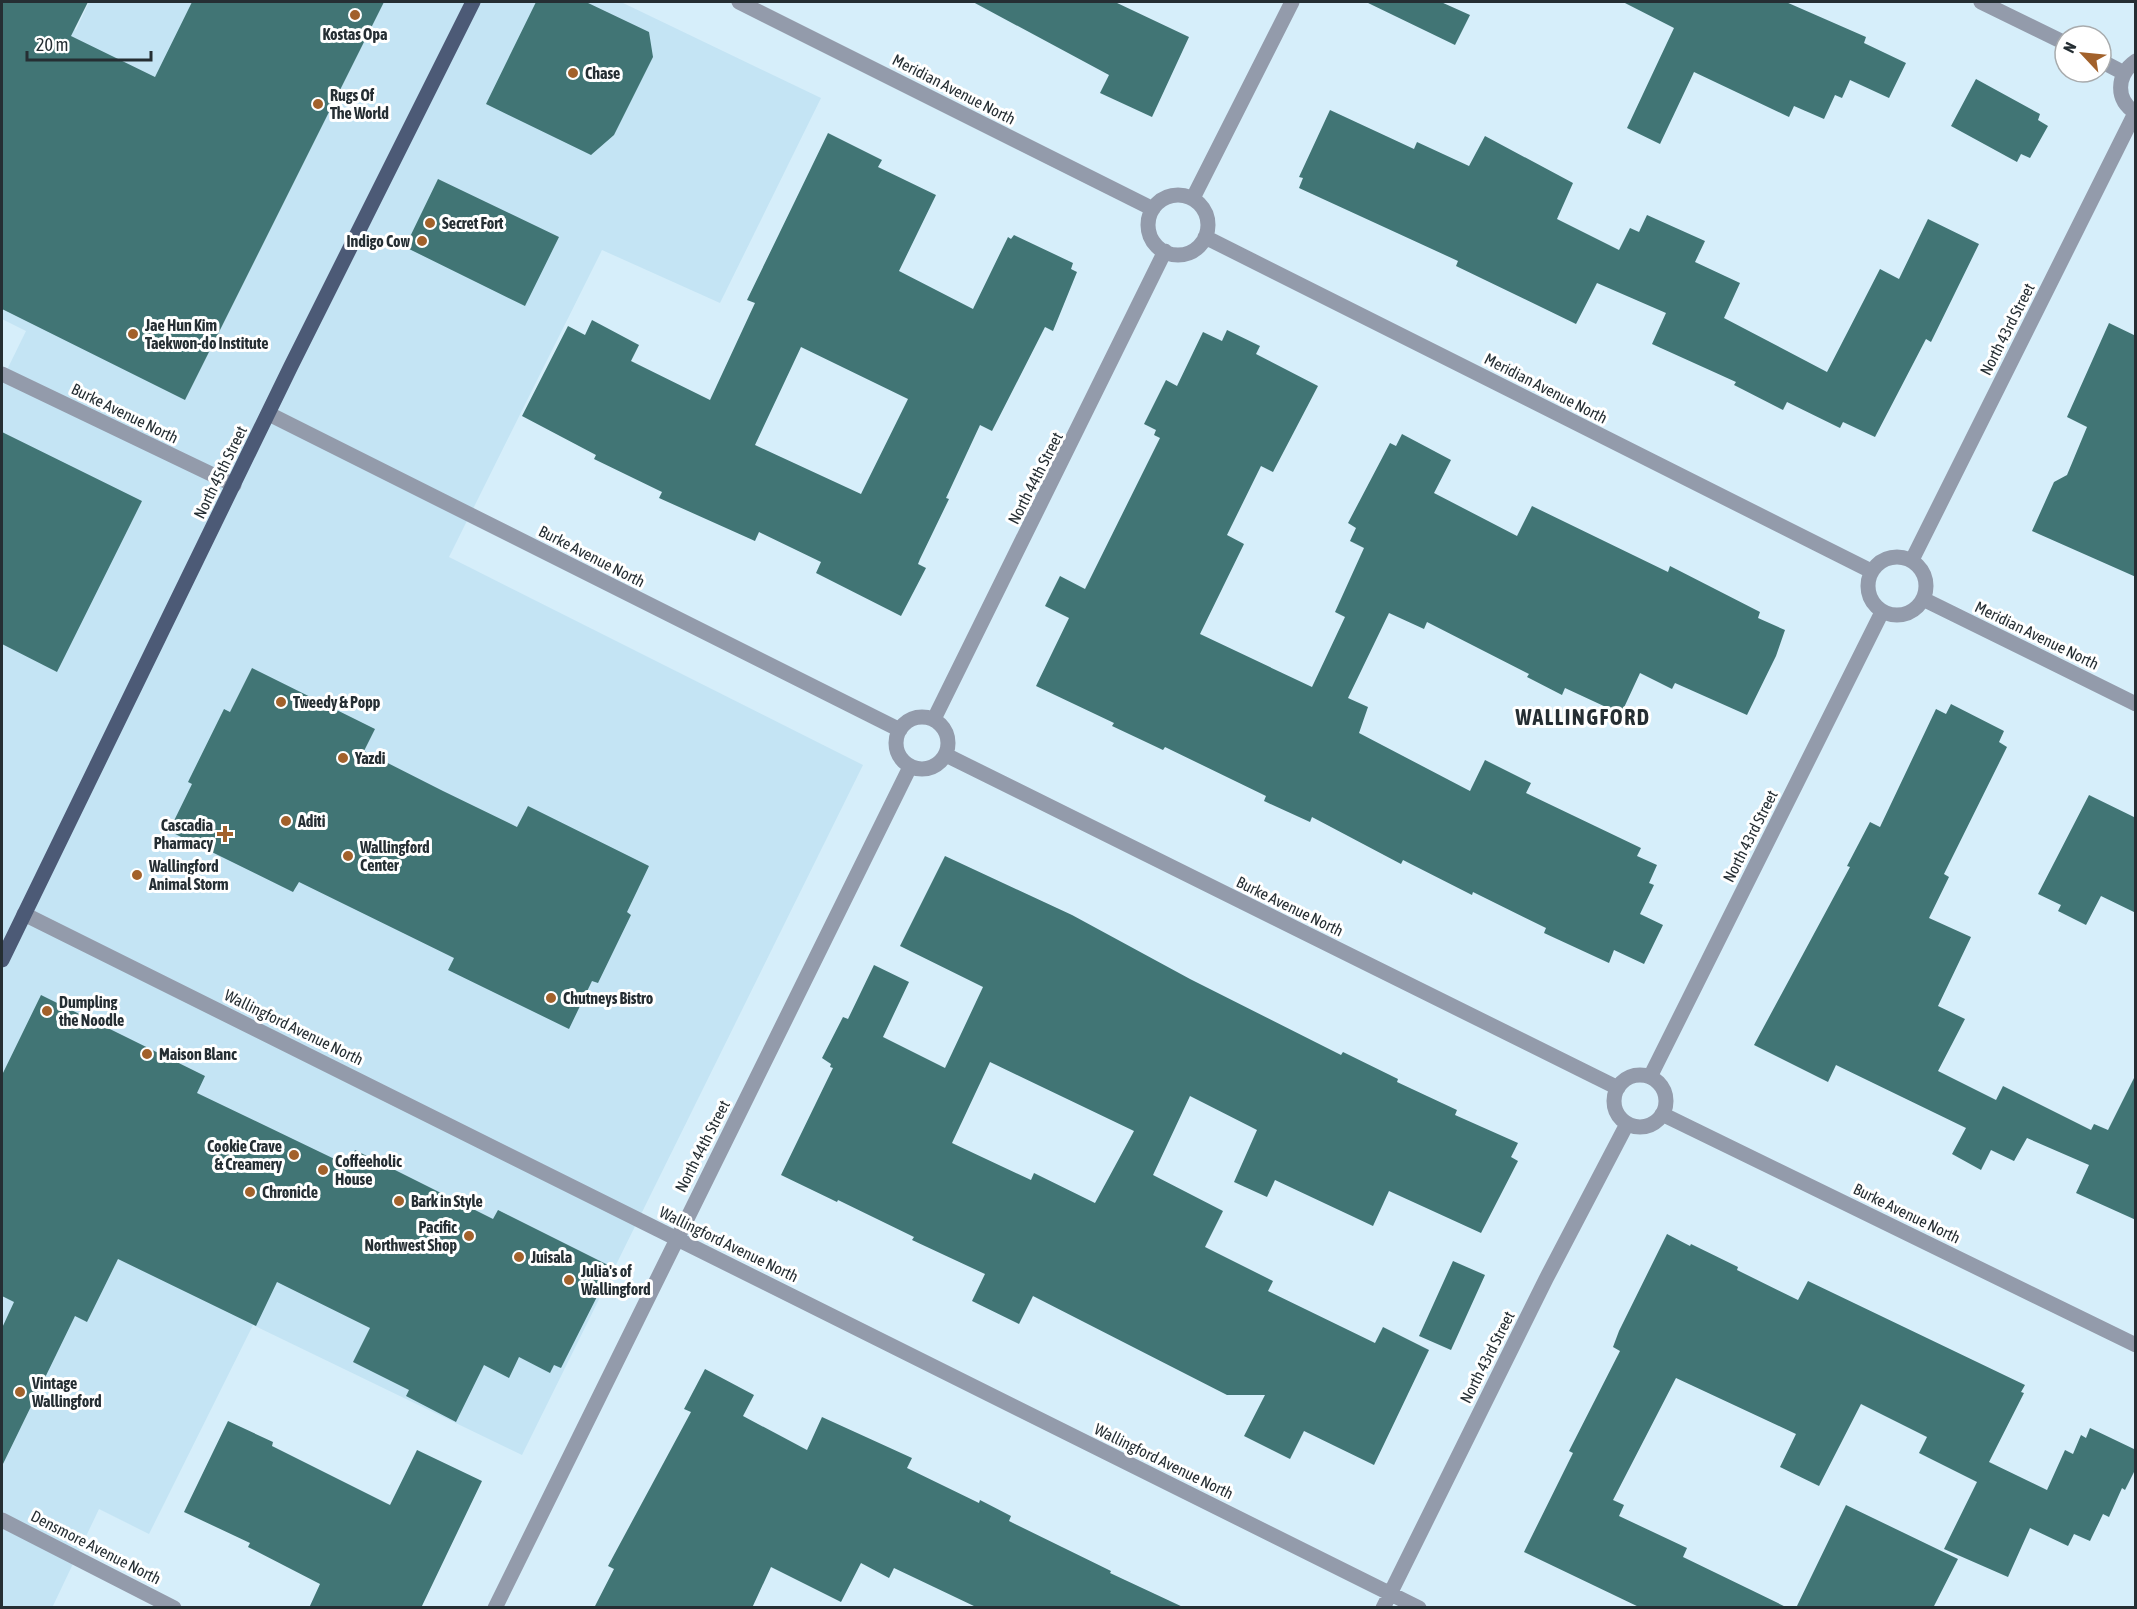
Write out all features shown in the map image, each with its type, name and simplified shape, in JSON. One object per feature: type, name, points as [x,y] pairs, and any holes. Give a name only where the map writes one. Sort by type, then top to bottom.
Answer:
[{"type":"main road","name":"North 45th Street","points":[[2,960],[473,2]]},
{"type":"street","name":"Meridian Avenue North","points":[[740,2],[1153,209]]},
{"type":"street","points":[[1193,198],[1292,2]]},
{"type":"street","points":[[1981,2],[2053,37]]},
{"type":"street","points":[[2135,113],[2125,105],[2120,87],[2124,73],[2136,61]]},
{"type":"street","points":[[2113,67],[2124,73]]},
{"type":"street","name":"North 43rd Street","points":[[1912,560],[2135,113]]},
{"type":"street","points":[[1173,195],[1193,198],[1207,214],[1205,237],[1189,253],[1180,255],[1165,252],[1154,243],[1150,235],[1148,225],[1153,209],[1163,198],[1173,195]]},
{"type":"street","name":"Meridian Avenue North","points":[[1205,237],[1871,572]]},
{"type":"street","name":"North 44th Street","points":[[934,720],[1165,252]]},
{"type":"street","name":"Burke Avenue North","points":[[2,374],[234,485]]},
{"type":"street","name":"Burke Avenue North","points":[[269,414],[900,730]]},
{"type":"street","points":[[1892,557],[1912,560],[1924,576],[1926,585],[1923,599],[1915,610],[1906,614],[1896,615],[1882,612],[1872,603],[1868,595],[1867,585],[1871,572],[1882,560],[1892,557]]},
{"type":"street","name":"Meridian Avenue North","points":[[1923,599],[2136,704]]},
{"type":"street","name":"North 43rd Street","points":[[1650,1077],[1882,612]]},
{"type":"street","points":[[919,717],[934,720],[944,727],[948,735],[949,743],[945,755],[938,765],[930,769],[910,766],[896,750],[900,730],[903,725],[919,717]]},
{"type":"street","name":"Burke Avenue North","points":[[945,755],[1618,1088]]},
{"type":"street","name":"North 44th Street","points":[[495,1608],[910,766]]},
{"type":"street","name":"Wallingford Avenue North","points":[[24,914],[1419,1608]]},
{"type":"street","points":[[1636,1075],[1650,1077],[1660,1085],[1665,1094],[1666,1102],[1662,1114],[1647,1126],[1627,1124],[1614,1109],[1613,1100],[1618,1088],[1628,1078],[1636,1075]]},
{"type":"street","name":"Burke Avenue North","points":[[1662,1114],[2136,1345]]},
{"type":"street","name":"North 43rd Street","points":[[1383,1608],[1546,1278],[1627,1124]]},
{"type":"street","name":"Densmore Avenue North","points":[[2,1520],[174,1608]]},
{"type":"shaded area","points":[[2,2],[18,2],[76,30],[89,2],[621,2],[821,98],[720,303],[602,250],[449,557],[863,765],[522,1455],[253,1325],[149,1534],[99,1509],[52,1608],[2,1607],[2,380],[26,331],[2,319]]},
{"type":"building","points":[[2,2],[88,2],[71,36],[155,77],[192,2],[384,2],[185,400],[2,309]]},
{"type":"building","name":"Chase","points":[[536,2],[586,2],[649,32],[653,57],[614,135],[591,155],[486,104]]},
{"type":"building","points":[[973,2],[1115,2],[1189,37],[1152,117],[1100,93],[1109,75]]},
{"type":"building","points":[[1366,2],[1441,2],[1470,15],[1455,45]]},
{"type":"building","points":[[1623,2],[1786,2],[1866,37],[1864,43],[1906,63],[1889,98],[1850,80],[1842,98],[1835,95],[1824,119],[1794,106],[1789,117],[1694,72],[1660,144],[1627,128],[1674,28]]},
{"type":"building","points":[[1976,79],[2040,114],[2038,120],[2048,126],[2030,158],[2021,154],[2017,162],[1951,126]]},
{"type":"building","points":[[1330,110],[1414,149],[1417,142],[1469,166],[1485,136],[1573,183],[1557,219],[1619,250],[1630,228],[1639,232],[1647,215],[1705,241],[1695,262],[1740,283],[1724,318],[1827,372],[1880,269],[1899,279],[1928,219],[1979,244],[1931,342],[1926,339],[1875,437],[1843,422],[1840,428],[1787,402],[1783,410],[1734,385],[1736,382],[1652,344],[1666,313],[1597,283],[1576,324],[1456,266],[1458,261],[1299,188],[1303,178],[1299,177]]},
{"type":"building","points":[[828,133],[882,160],[878,167],[936,195],[899,271],[973,309],[1008,237],[1011,239],[1014,235],[1073,263],[1071,269],[1077,272],[1053,331],[1045,327],[992,431],[980,425],[946,498],[949,499],[918,564],[926,568],[901,616],[816,573],[821,562],[759,532],[755,541],[659,498],[662,492],[594,459],[596,455],[522,416],[568,326],[585,335],[592,320],[639,345],[631,361],[710,400],[755,303],[747,300]],"holes":[[[801,347],[908,399],[861,494],[755,445]]]},
{"type":"building","points":[[438,179],[559,237],[525,306],[405,247]]},
{"type":"building","points":[[2109,323],[2136,336],[2136,577],[2032,531],[2054,482],[2067,475],[2087,427],[2067,417]]},
{"type":"building","points":[[1227,330],[1260,346],[1256,354],[1318,386],[1273,472],[1261,466],[1227,535],[1244,544],[1200,634],[1312,687],[1345,617],[1335,612],[1364,548],[1350,541],[1356,528],[1348,523],[1390,443],[1396,446],[1402,434],[1451,460],[1434,493],[1517,536],[1532,506],[1668,572],[1670,566],[1760,612],[1758,618],[1785,630],[1776,656],[1747,715],[1675,683],[1672,689],[1640,673],[1621,714],[1565,688],[1562,695],[1527,677],[1529,674],[1427,622],[1424,629],[1389,613],[1348,698],[1368,707],[1359,733],[1470,791],[1485,760],[1531,783],[1526,793],[1641,848],[1637,856],[1657,865],[1649,883],[1654,885],[1640,914],[1663,925],[1644,964],[1614,950],[1609,963],[1544,933],[1546,928],[1473,892],[1472,895],[1403,860],[1401,864],[1312,817],[1310,822],[1264,801],[1266,796],[1165,747],[1163,750],[1112,726],[1114,723],[1036,686],[1069,618],[1045,606],[1060,576],[1085,589],[1160,438],[1154,435],[1156,430],[1144,424],[1166,380],[1177,386],[1203,332],[1222,341]]},
{"type":"building","points":[[2,432],[142,501],[57,672],[2,644]]},
{"type":"building","name":"Wallingford Center","points":[[252,668],[375,729],[364,751],[443,791],[517,827],[528,806],[649,866],[627,912],[631,915],[598,983],[592,981],[569,1029],[448,970],[454,958],[299,882],[293,892],[169,831],[192,784],[188,782],[224,709],[230,712]]},
{"type":"building","points":[[1951,704],[2004,731],[1999,742],[2007,747],[1944,874],[1949,877],[1929,918],[1971,937],[1938,1006],[1965,1019],[1938,1071],[1996,1100],[2003,1086],[2091,1130],[2094,1124],[2108,1130],[2136,1074],[2136,1220],[2076,1193],[2089,1165],[2027,1138],[2014,1161],[1991,1150],[1981,1170],[1952,1154],[1966,1128],[1836,1065],[1828,1082],[1754,1045],[1850,867],[1847,866],[1870,822],[1880,827],[1936,709],[1946,714]]},
{"type":"building","points":[[2089,795],[2136,818],[2136,913],[2101,896],[2086,925],[2058,911],[2061,905],[2038,894]]},
{"type":"building","points":[[945,856],[1072,915],[1190,979],[1341,1055],[1343,1052],[1398,1079],[1397,1082],[1457,1110],[1455,1115],[1518,1143],[1511,1157],[1518,1161],[1481,1233],[1389,1191],[1373,1226],[1275,1180],[1267,1197],[1234,1182],[1257,1130],[1190,1096],[1153,1175],[1223,1211],[1205,1247],[1273,1281],[1268,1291],[1375,1343],[1383,1327],[1429,1350],[1374,1465],[1304,1431],[1290,1459],[1244,1436],[1265,1395],[1227,1395],[1033,1296],[1019,1324],[972,1301],[985,1274],[912,1240],[914,1237],[838,1200],[837,1202],[781,1175],[833,1068],[822,1058],[843,1017],[848,1019],[874,965],[909,982],[883,1037],[945,1068],[983,987],[900,946]],"holes":[[[990,1062],[1134,1131],[1095,1203],[1034,1173],[1031,1180],[952,1143]]]},
{"type":"building","points":[[41,995],[205,1076],[197,1093],[347,1165],[355,1150],[493,1219],[498,1210],[612,1267],[561,1368],[554,1365],[550,1373],[519,1357],[509,1378],[484,1365],[456,1422],[406,1396],[409,1390],[353,1362],[370,1328],[277,1282],[256,1326],[118,1259],[87,1322],[75,1316],[2,1466],[2,1328],[14,1302],[2,1296],[2,1075]]},
{"type":"building","points":[[1667,1234],[1738,1267],[1737,1270],[1798,1300],[1808,1281],[2025,1385],[2021,1392],[2024,1393],[1989,1462],[2047,1490],[2065,1450],[2073,1454],[2081,1435],[2086,1438],[2090,1428],[2136,1450],[2136,1468],[2125,1490],[2122,1488],[2109,1517],[2103,1514],[2090,1541],[2074,1534],[2068,1546],[2030,1528],[2008,1577],[1944,1549],[1977,1482],[1919,1453],[1927,1437],[1861,1404],[1819,1486],[1780,1467],[1796,1434],[1676,1378],[1613,1500],[1624,1505],[1619,1516],[1687,1548],[1683,1557],[1788,1608],[1641,1608],[1524,1552],[1573,1453],[1569,1451],[1620,1351],[1613,1347],[1619,1331]]},
{"type":"building","points":[[1453,1261],[1485,1275],[1451,1350],[1419,1336]]},
{"type":"building","points":[[705,1369],[754,1395],[743,1416],[807,1450],[822,1417],[912,1458],[907,1468],[979,1503],[980,1500],[1011,1516],[1009,1521],[1111,1571],[1110,1573],[1185,1608],[976,1607],[894,1568],[889,1578],[861,1563],[841,1602],[771,1567],[752,1608],[594,1608],[614,1569],[608,1566],[691,1412],[684,1409]]},
{"type":"building","points":[[228,1421],[273,1442],[272,1446],[390,1505],[417,1450],[482,1481],[421,1608],[309,1608],[320,1584],[248,1547],[250,1543],[184,1512]]},
{"type":"building","points":[[1846,1505],[1958,1559],[1933,1608],[1796,1608]]},
{"type":"place","name":"Kostas Opa","points":[[355,15]]},
{"type":"place","name":"Chase","points":[[573,73]]},
{"type":"place","name":"Rugs Of The World","points":[[318,104]]},
{"type":"place","name":"Secret Fort","points":[[430,223]]},
{"type":"place","name":"Indigo Cow","points":[[422,241]]},
{"type":"place","name":"Jae Hun Kim Taekwon-do Institute","points":[[133,334]]},
{"type":"place","name":"Tweedy & Popp","points":[[281,702]]},
{"type":"place","name":"Yazdi","points":[[343,758]]},
{"type":"place","name":"Aditi","points":[[286,821]]},
{"type":"place","name":"Cascadia Pharmacy","points":[[225,834]]},
{"type":"place","name":"Wallingford Center","points":[[348,856]]},
{"type":"place","name":"Wallingford Animal Storm","points":[[137,875]]},
{"type":"place","name":"Chutneys Bistro","points":[[551,998]]},
{"type":"place","name":"Dumpling the Noodle","points":[[47,1011]]},
{"type":"place","name":"Maison Blanc","points":[[147,1054]]},
{"type":"place","name":"Cookie Crave & Creamery","points":[[294,1155]]},
{"type":"place","name":"Coffeeholic House","points":[[323,1170]]},
{"type":"place","name":"Chronicle","points":[[250,1192]]},
{"type":"place","name":"Bark in Style","points":[[399,1201]]},
{"type":"place","name":"Pacific Northwest Shop","points":[[469,1236]]},
{"type":"place","name":"Juisala","points":[[519,1257]]},
{"type":"place","name":"Julia's of Wallingford","points":[[569,1280]]},
{"type":"place","name":"Vintage Wallingford","points":[[20,1392]]},
{"type":"district","name":"WALLINGFORD","points":[[1583,717]]}]
